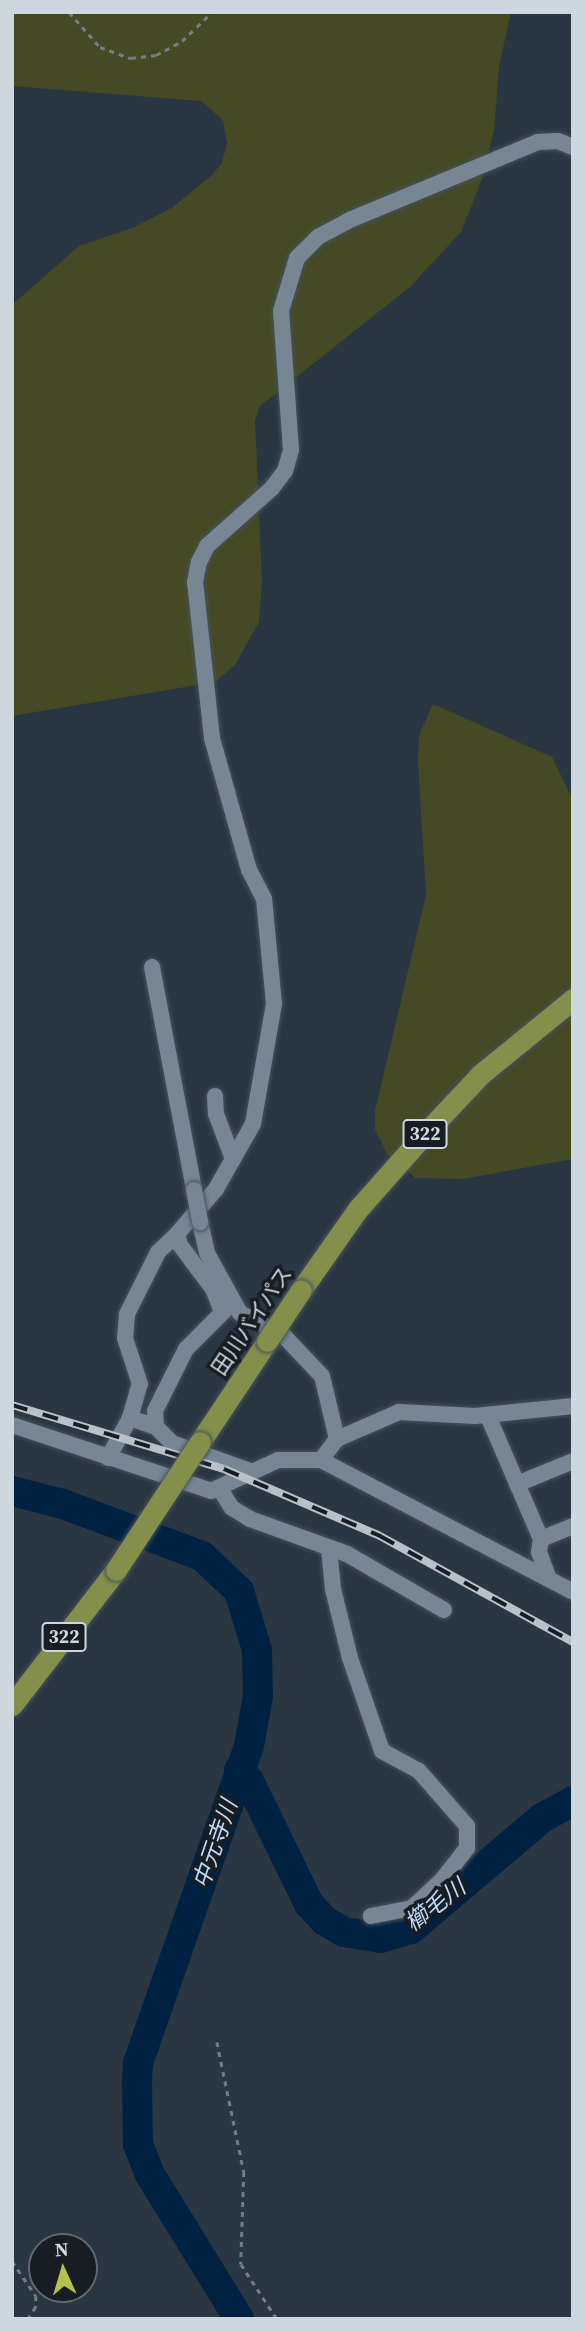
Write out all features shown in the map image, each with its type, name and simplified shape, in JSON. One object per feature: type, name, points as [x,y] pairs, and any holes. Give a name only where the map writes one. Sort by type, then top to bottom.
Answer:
[{"type":"highway","name":"田川バイパス","points":[[12,1705],[116,1570],[301,1290],[358,1209],[464,1093],[573,999]]},
{"type":"street","points":[[108,1458],[130,1418],[141,1384],[125,1338],[127,1314],[158,1252],[216,1189],[253,1124],[274,1004],[264,899],[249,870],[212,738],[195,582],[207,546],[272,488],[285,471],[291,450],[281,311],[286,287],[297,258],[318,237],[352,219],[538,142],[558,141],[573,147]]},
{"type":"street","points":[[152,967],[207,1254],[228,1307]]},
{"type":"street","points":[[215,1096],[216,1114],[233,1159]]},
{"type":"street","points":[[177,1234],[180,1245],[228,1307],[284,1336],[311,1360],[321,1376],[337,1439]]},
{"type":"street","points":[[156,1427],[155,1411],[165,1384],[186,1349],[228,1307]]},
{"type":"street","points":[[321,1460],[337,1439],[399,1412],[488,1416],[573,1406]]},
{"type":"street","points":[[488,1416],[541,1539],[539,1552],[549,1579]]},
{"type":"street","points":[[130,1418],[156,1427],[172,1443],[250,1471]]},
{"type":"street","points":[[12,1425],[197,1489],[220,1489],[250,1471],[278,1460],[321,1460],[573,1592]]},
{"type":"street","points":[[517,1484],[573,1461]]},
{"type":"street","points":[[220,1489],[232,1508],[250,1519],[329,1548],[444,1610]]},
{"type":"street","points":[[541,1539],[573,1526]]},
{"type":"street","points":[[329,1548],[333,1589],[350,1658],[382,1751],[419,1771],[467,1826],[467,1848],[428,1894],[412,1908],[370,1916]]},
{"type":"path","points":[[69,12],[100,47],[131,58],[156,55],[182,41],[212,12]]},
{"type":"path","points":[[217,2042],[244,2172],[241,2263],[277,2319]]},
{"type":"path","points":[[12,2261],[36,2295],[36,2307],[28,2319]]},
{"type":"green space","points":[[12,12],[511,12],[499,67],[494,130],[482,179],[461,232],[411,286],[260,406],[255,420],[262,581],[259,622],[235,665],[215,682],[12,716],[12,305],[79,246],[135,227],[173,207],[211,176],[222,163],[227,143],[223,120],[201,101],[12,86]]},
{"type":"green space","points":[[433,704],[552,757],[573,800],[573,1159],[463,1179],[416,1178],[387,1154],[375,1129],[375,1111],[426,895],[418,762],[419,735]]},
{"type":"waterway","name":"中元寺川","points":[[12,1491],[63,1504],[202,1556],[239,1591],[257,1650],[258,1696],[249,1746],[138,2063],[137,2082],[138,2144],[149,2173],[239,2319]]},
{"type":"waterway","name":"櫛毛川","points":[[239,1770],[249,1781],[309,1904],[325,1921],[344,1932],[381,1938],[411,1929],[542,1818],[573,1801]]},
{"type":"railway","points":[[12,1405],[224,1469],[380,1536],[573,1642]]}]
